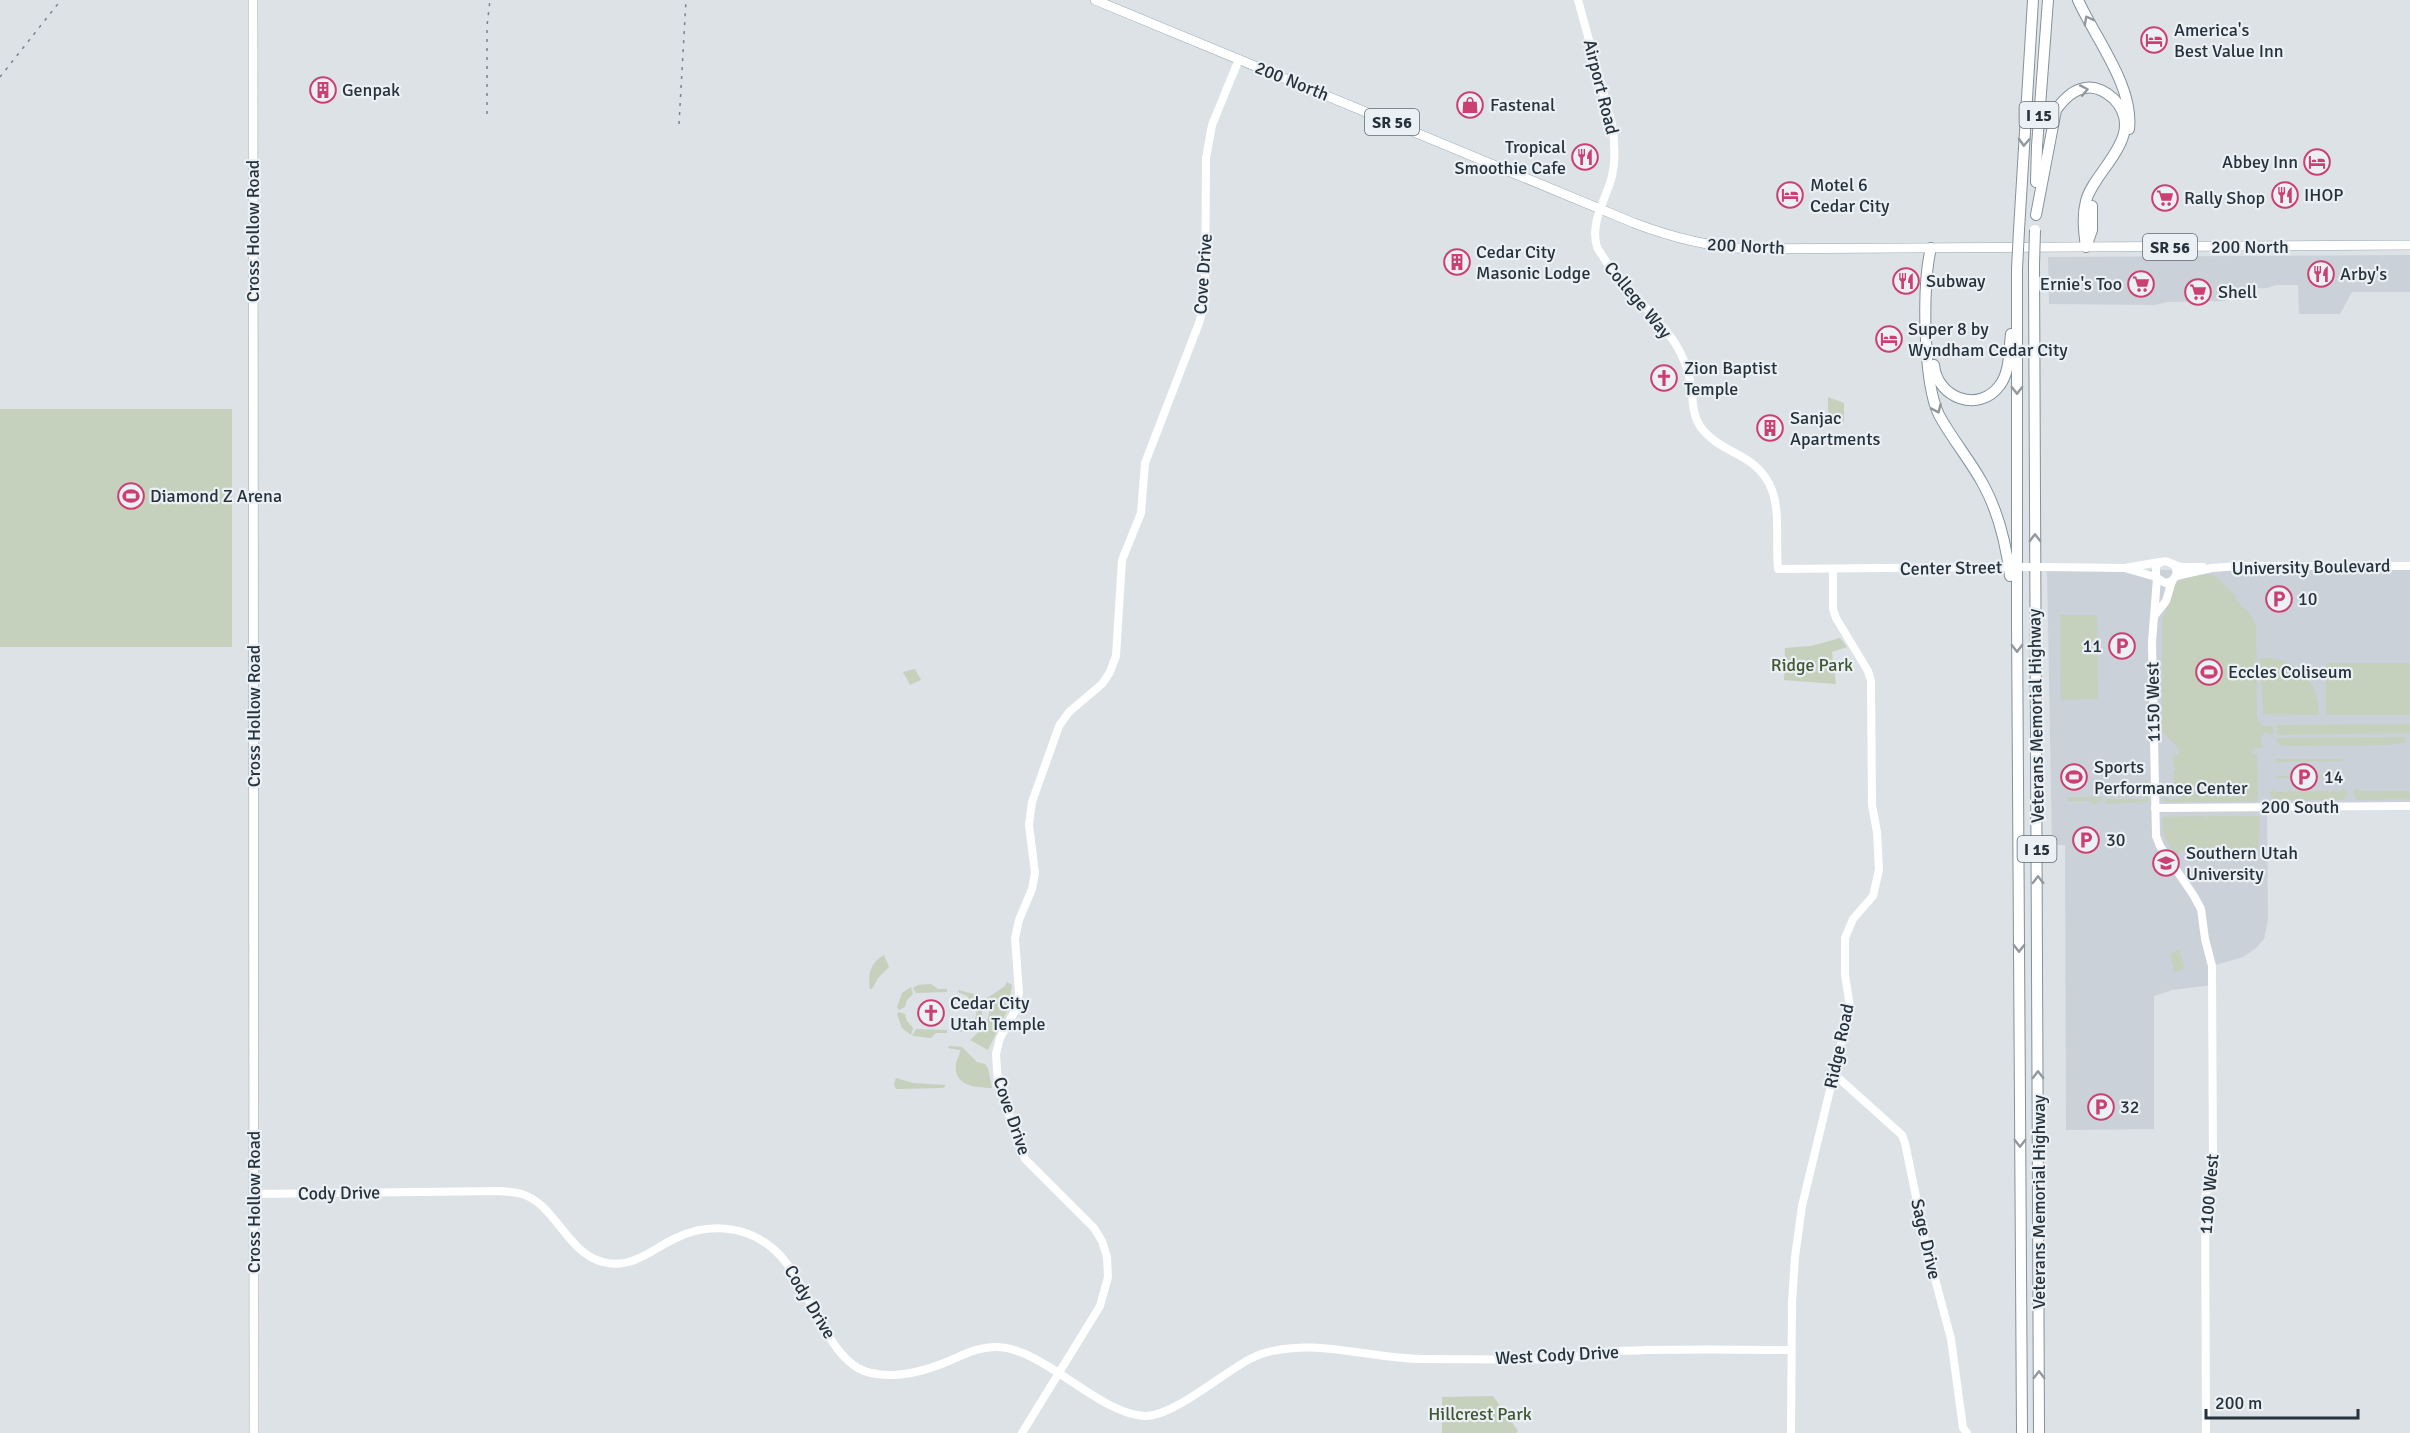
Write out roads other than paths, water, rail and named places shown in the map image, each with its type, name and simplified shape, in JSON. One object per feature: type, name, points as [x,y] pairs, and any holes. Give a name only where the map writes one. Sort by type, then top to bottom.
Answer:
[{"type":"highway","name":"Veterans Memorial Highway","points":[[2022,1433],[2017,269],[2033,0]]},
{"type":"highway","name":"Veterans Memorial Highway","points":[[2039,1433],[2034,265],[2037,146],[2048,0]]},
{"type":"highway","points":[[2078,0],[2122,86],[2130,114],[2127,141],[2121,157],[2098,189],[2092,202],[2092,230],[2086,247]]},
{"type":"highway","points":[[2036,214],[2056,110],[2064,99],[2077,91],[2094,88],[2107,93],[2119,105],[2122,113],[2122,138],[2116,154],[2092,187],[2085,202],[2086,247]]},
{"type":"highway","points":[[1931,248],[1934,373],[1941,386],[1957,398],[1966,400],[1984,397],[1996,389],[2003,380],[2009,355],[2017,285]]},
{"type":"highway","points":[[1931,248],[1926,267],[1931,391],[1939,414],[1983,483],[1997,512],[2007,553],[2017,620]]},
{"type":"main road","name":"Cross Hollow Road","points":[[253,0],[254,1433]]},
{"type":"main road","name":"200 North","points":[[1095,0],[1601,209],[1668,236],[1690,242],[1725,248],[2410,245]]},
{"type":"street","name":"Airport Road","points":[[1578,0],[1612,124],[1615,145],[1611,178],[1601,209]]},
{"type":"street","name":"Cove Drive","points":[[1022,1433],[1100,1306],[1108,1277],[1107,1257],[1102,1241],[1089,1222],[1025,1160],[999,1084],[996,1055],[1000,1038],[1015,1011],[1019,993],[1016,932],[1032,889],[1035,873],[1029,825],[1032,802],[1059,726],[1069,712],[1102,684],[1116,656],[1119,638],[1122,560],[1139,520],[1145,463],[1196,333],[1205,302],[1208,140],[1239,59]]},
{"type":"street","name":"College Way","points":[[1601,209],[1594,231],[1597,248],[1674,342],[1688,371],[1696,421],[1714,440],[1751,462],[1767,479],[1774,492],[1777,507],[1778,569]]},
{"type":"street","points":[[2169,561],[2175,565],[2174,579],[2165,583],[2156,578],[2155,569],[2159,562],[2169,561]]},
{"type":"street","name":"Center Street","points":[[1778,569],[2125,568],[2159,562]]},
{"type":"street","name":"University Boulevard","points":[[2175,565],[2212,568],[2410,566]]},
{"type":"street","name":"Center Street","points":[[2125,568],[2156,578]]},
{"type":"street","name":"University Boulevard","points":[[2174,579],[2212,568]]},
{"type":"street","name":"Ridge Road","points":[[1791,1433],[1791,1350],[1795,1257],[1802,1206],[1850,1007],[1845,975],[1847,928],[1873,896],[1879,870],[1877,832],[1872,805],[1871,681],[1868,671],[1836,618],[1833,609],[1833,569]]},
{"type":"street","name":"1150 West","points":[[2156,578],[2158,590],[2154,615],[2152,672],[2155,808],[2158,841],[2201,909],[2205,939],[2210,955]]},
{"type":"street","name":"1150 West","points":[[2154,615],[2166,601],[2174,579]]},
{"type":"street","name":"200 South","points":[[2155,808],[2410,806]]},
{"type":"street","name":"1100 West","points":[[2206,1433],[2205,1197],[2213,1170],[2212,966],[2210,955]]},
{"type":"street","name":"Sage Drive","points":[[1834,1074],[1902,1135],[1905,1143],[1924,1241],[1951,1340],[1963,1428],[1967,1433]]},
{"type":"street","name":"Cody Drive","points":[[254,1194],[500,1191],[524,1194],[540,1205],[578,1248],[603,1262],[625,1263],[645,1257],[674,1238],[699,1229],[724,1227],[749,1234],[770,1245],[786,1261],[838,1349],[850,1365],[869,1373],[892,1375],[921,1372],[976,1348],[1000,1347],[1022,1352],[1122,1411],[1146,1416],[1166,1412],[1255,1356],[1292,1348],[1323,1349]]},
{"type":"street","name":"West Cody Drive","points":[[1323,1349],[1393,1359],[1563,1359],[1604,1352],[1791,1350]]},
{"type":"railway","points":[[0,77],[61,0]]},
{"type":"railway","points":[[487,114],[487,26],[490,0]]},
{"type":"railway","points":[[679,124],[686,0]]},
{"type":"place","name":"America's Best Value Inn","points":[[2154,40]]},
{"type":"place","name":"Genpak","points":[[323,90]]},
{"type":"place","name":"Fastenal","points":[[1470,105]]},
{"type":"place","name":"Tropical Smoothie Cafe","points":[[1585,157]]},
{"type":"place","name":"Abbey Inn","points":[[2317,162]]},
{"type":"place","name":"Motel 6 Cedar City","points":[[1790,195]]},
{"type":"place","name":"IHOP","points":[[2285,195]]},
{"type":"place","name":"Rally Shop","points":[[2165,198]]},
{"type":"place","name":"Cedar City Masonic Lodge","points":[[1457,262]]},
{"type":"place","name":"Arby's","points":[[2321,274]]},
{"type":"place","name":"Subway","points":[[1906,281]]},
{"type":"place","name":"Ernie's Too","points":[[2141,284]]},
{"type":"place","name":"Shell","points":[[2198,292]]},
{"type":"place","name":"Super 8 by Wyndham Cedar City","points":[[1889,339]]},
{"type":"place","name":"Zion Baptist Temple","points":[[1664,378]]},
{"type":"place","name":"Sanjac Apartments","points":[[1770,428]]},
{"type":"place","name":"Diamond Z Arena","points":[[131,496]]},
{"type":"place","name":"10","points":[[2279,599]]},
{"type":"place","name":"11","points":[[2122,646]]},
{"type":"place","name":"Eccles Coliseum","points":[[2209,672]]},
{"type":"place","name":"Sports Performance Center","points":[[2074,777]]},
{"type":"place","name":"14","points":[[2304,777]]},
{"type":"place","name":"30","points":[[2086,840]]},
{"type":"place","name":"Southern Utah University","points":[[2166,863]]},
{"type":"place","name":"Cedar City Utah Temple","points":[[931,1013]]},
{"type":"place","name":"32","points":[[2101,1107]]},
{"type":"park label","name":"Ridge Park","points":[[1812,665]]},
{"type":"park label","name":"Hillcrest Park","points":[[1480,1414]]}]
